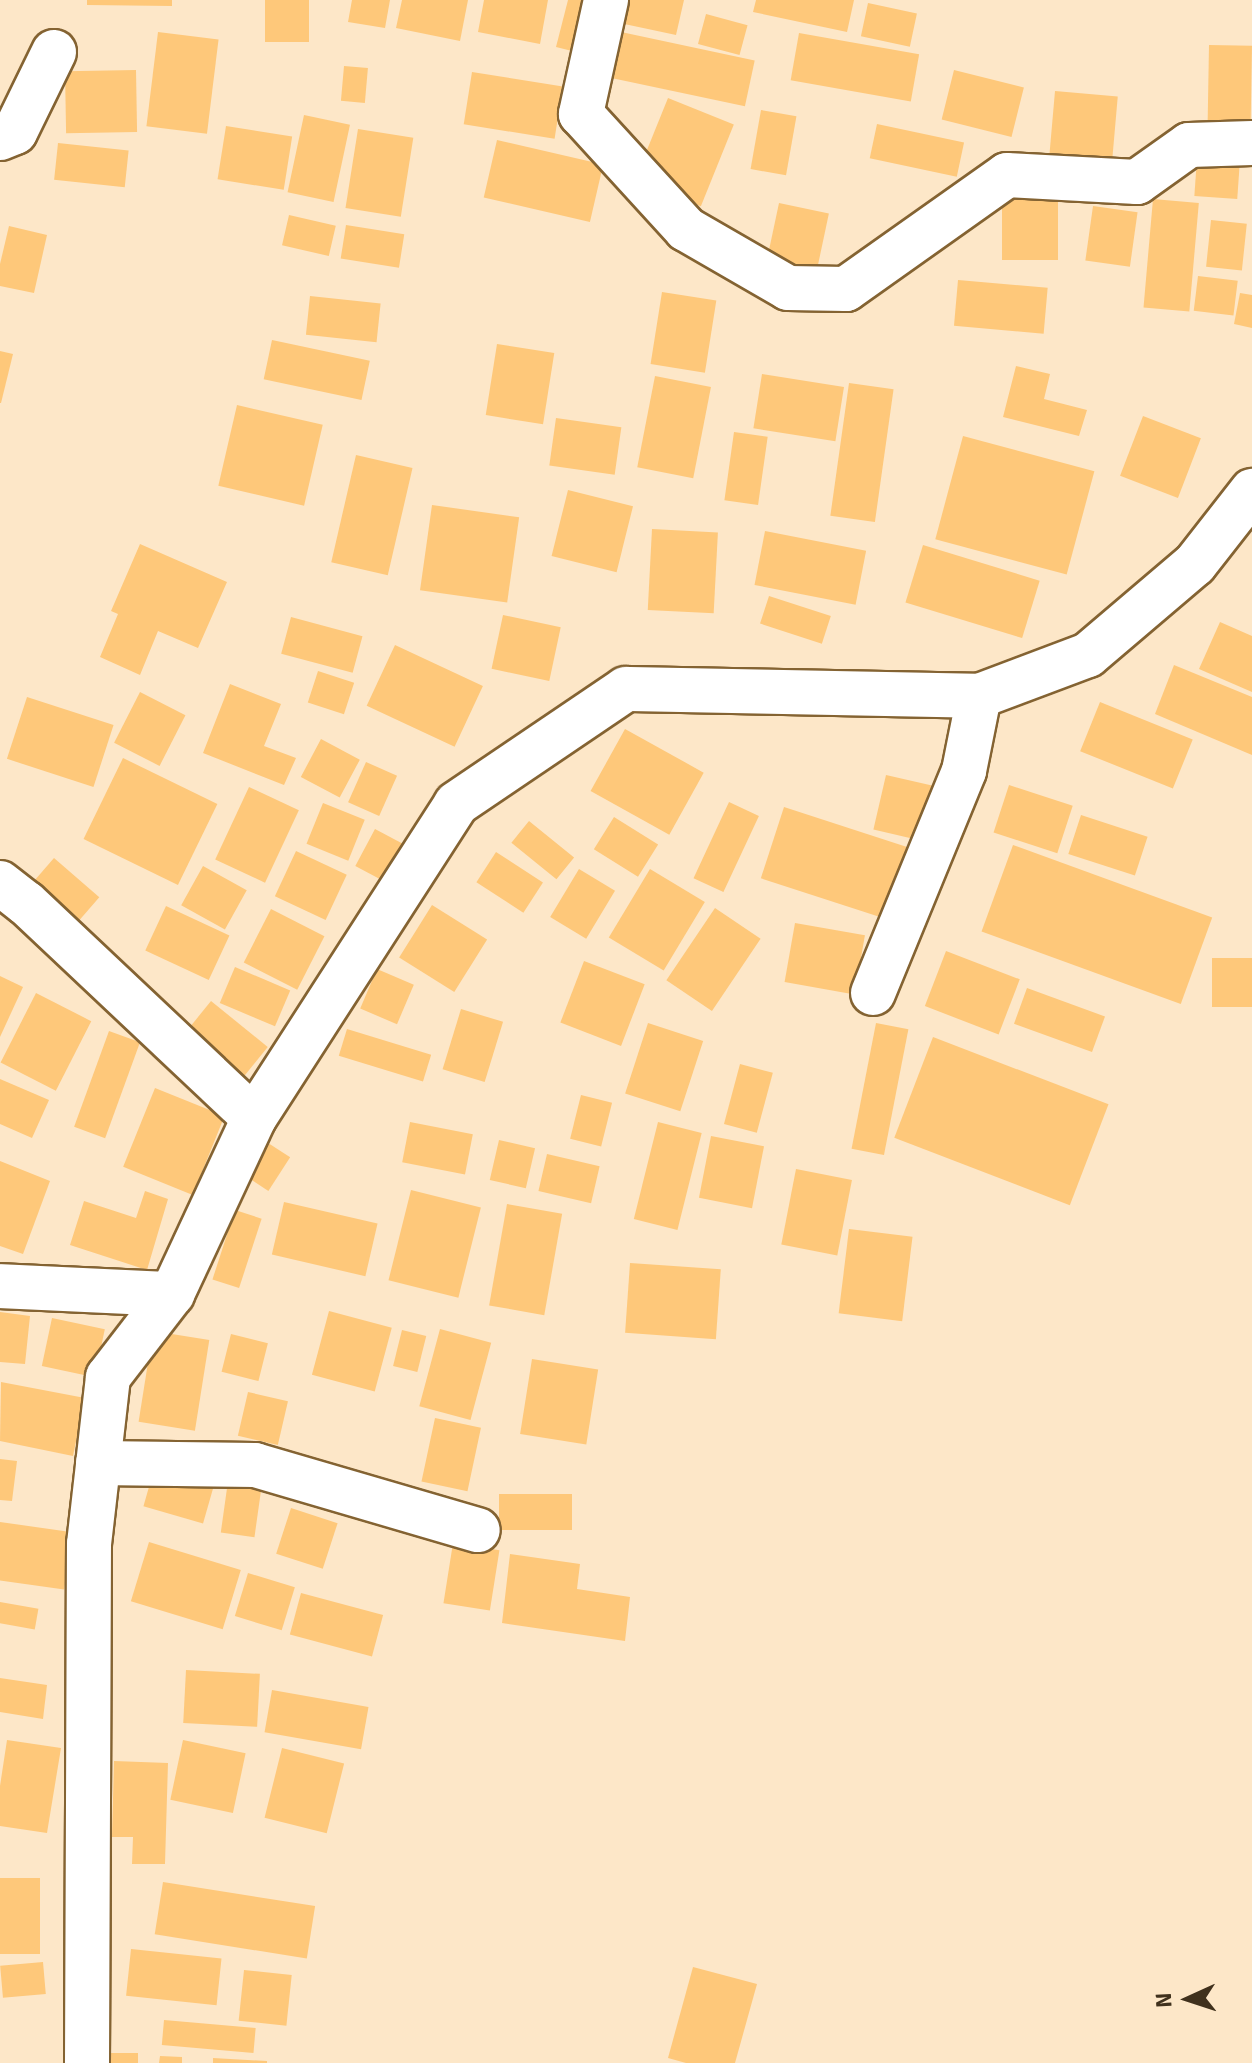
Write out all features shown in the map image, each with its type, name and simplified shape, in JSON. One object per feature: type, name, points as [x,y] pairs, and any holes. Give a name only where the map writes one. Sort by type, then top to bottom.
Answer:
[{"type":"street","points":[[606,0],[581,114],[686,229],[788,288],[846,289],[1007,175],[1137,182],[1189,145],[1252,143]]},
{"type":"street","points":[[0,138],[15,132],[54,52]]},
{"type":"street","points":[[87,2063],[89,1544],[108,1377],[172,1294],[254,1118],[456,804],[626,689],[979,696],[1088,655],[1195,564],[1252,491]]},
{"type":"street","points":[[873,993],[964,771],[979,696]]},
{"type":"street","points":[[0,883],[26,903],[254,1118]]},
{"type":"street","points":[[0,1286],[172,1294]]},
{"type":"street","points":[[98,1463],[255,1465],[478,1530]]},
{"type":"building","points":[[87,0],[172,0],[172,6],[87,5]]},
{"type":"building","points":[[265,0],[309,0],[309,42],[265,42]]},
{"type":"building","points":[[352,0],[390,0],[385,28],[348,22]]},
{"type":"building","points":[[402,0],[468,0],[460,41],[396,28]]},
{"type":"building","points":[[484,0],[548,0],[540,44],[478,32]]},
{"type":"building","points":[[568,0],[598,0],[584,54],[556,47]]},
{"type":"building","points":[[620,0],[684,0],[676,35],[615,22]]},
{"type":"building","points":[[756,0],[854,0],[847,32],[753,12]]},
{"type":"building","points":[[868,3],[917,13],[910,47],[861,36]]},
{"type":"building","points":[[706,14],[748,25],[740,55],[698,44]]},
{"type":"building","points":[[607,29],[755,60],[745,106],[597,75]]},
{"type":"building","points":[[158,32],[219,39],[207,134],[146,126]]},
{"type":"building","points":[[799,33],[919,54],[911,101],[791,80]]},
{"type":"building","points":[[1209,45],[1252,46],[1251,123],[1208,122]]},
{"type":"building","points":[[344,66],[368,68],[365,103],[341,101]]},
{"type":"building","points":[[136,70],[137,132],[66,133],[65,71]]},
{"type":"building","points":[[954,70],[1024,87],[1012,137],[942,119]]},
{"type":"building","points":[[472,72],[563,86],[555,139],[464,124]]},
{"type":"building","points":[[1055,91],[1118,96],[1112,165],[1049,160]]},
{"type":"building","points":[[668,98],[734,125],[701,206],[635,180]]},
{"type":"building","points":[[761,110],[796,116],[786,175],[751,169]]},
{"type":"building","points":[[304,115],[350,125],[334,202],[288,192]]},
{"type":"building","points":[[877,124],[964,143],[957,177],[870,158]]},
{"type":"building","points":[[226,126],[292,136],[284,190],[218,179]]},
{"type":"building","points":[[358,129],[413,138],[401,217],[345,208]]},
{"type":"building","points":[[497,140],[603,165],[590,222],[484,197]]},
{"type":"building","points":[[58,143],[129,150],[125,187],[54,180]]},
{"type":"building","points":[[1197,158],[1240,161],[1237,199],[1194,196]]},
{"type":"building","points":[[1153,199],[1199,203],[1189,312],[1144,308]]},
{"type":"building","points":[[1002,200],[1058,200],[1058,260],[1002,260]]},
{"type":"building","points":[[779,203],[829,214],[816,275],[766,265]]},
{"type":"building","points":[[1093,206],[1138,212],[1130,267],[1085,260]]},
{"type":"building","points":[[289,215],[336,226],[329,256],[282,245]]},
{"type":"building","points":[[1211,220],[1247,224],[1242,271],[1206,267]]},
{"type":"building","points":[[346,225],[404,234],[399,268],[341,259]]},
{"type":"building","points":[[9,226],[47,235],[34,293],[0,286],[0,264]]},
{"type":"building","points":[[1198,276],[1238,281],[1233,316],[1194,311]]},
{"type":"building","points":[[958,280],[1048,288],[1044,334],[954,326]]},
{"type":"building","points":[[662,292],[716,301],[705,373],[651,364]]},
{"type":"building","points":[[1240,293],[1252,295],[1252,328],[1234,324]]},
{"type":"building","points":[[310,296],[381,303],[377,342],[306,335]]},
{"type":"building","points":[[272,340],[370,361],[361,400],[264,379]]},
{"type":"building","points":[[497,344],[554,353],[543,424],[486,415]]},
{"type":"building","points":[[0,351],[13,354],[1,403],[0,403]]},
{"type":"building","points":[[1016,366],[1050,374],[1044,399],[1087,410],[1079,436],[1003,417]]},
{"type":"building","points":[[762,374],[844,387],[835,441],[753,428]]},
{"type":"building","points":[[655,376],[711,387],[693,478],[637,467]]},
{"type":"building","points":[[849,383],[894,389],[875,522],[830,516]]},
{"type":"building","points":[[237,405],[323,425],[304,506],[218,486]]},
{"type":"building","points":[[1143,416],[1201,438],[1178,498],[1120,476]]},
{"type":"building","points":[[556,418],[621,427],[615,475],[549,466]]},
{"type":"building","points":[[734,432],[768,437],[758,505],[724,500]]},
{"type":"building","points":[[963,436],[1094,471],[1067,575],[935,539]]},
{"type":"building","points":[[356,455],[413,468],[388,575],[331,562]]},
{"type":"building","points":[[568,490],[633,506],[617,572],[552,556]]},
{"type":"building","points":[[432,505],[519,517],[507,602],[420,590]]},
{"type":"building","points":[[652,529],[718,532],[714,613],[648,610]]},
{"type":"building","points":[[765,531],[866,551],[856,605],[755,585]]},
{"type":"building","points":[[140,544],[227,582],[198,648],[158,631],[140,675],[100,657],[118,614],[111,611]]},
{"type":"building","points":[[923,545],[1040,581],[1022,638],[905,602]]},
{"type":"building","points":[[769,596],[831,616],[822,644],[760,624]]},
{"type":"building","points":[[503,615],[561,627],[549,681],[492,669]]},
{"type":"building","points":[[291,617],[362,636],[353,673],[281,654]]},
{"type":"building","points":[[1220,622],[1252,636],[1252,692],[1199,669]]},
{"type":"building","points":[[395,645],[483,686],[455,747],[367,706]]},
{"type":"building","points":[[1174,665],[1252,697],[1252,755],[1155,714]]},
{"type":"building","points":[[318,671],[354,683],[344,714],[308,702]]},
{"type":"building","points":[[230,684],[281,704],[264,746],[296,758],[284,785],[203,753]]},
{"type":"building","points":[[140,692],[185,715],[160,766],[114,743]]},
{"type":"building","points":[[27,697],[114,725],[93,787],[7,759]]},
{"type":"building","points":[[1100,702],[1193,739],[1173,789],[1080,751]]},
{"type":"building","points":[[625,729],[704,773],[669,835],[591,791]]},
{"type":"building","points":[[321,739],[360,760],[340,798],[301,777]]},
{"type":"building","points":[[123,758],[217,804],[178,885],[84,839]]},
{"type":"building","points":[[366,762],[397,776],[379,816],[348,802]]},
{"type":"building","points":[[886,775],[940,787],[927,842],[873,830]]},
{"type":"building","points":[[1009,785],[1073,806],[1057,853],[994,833]]},
{"type":"building","points":[[249,787],[299,810],[265,883],[215,860]]},
{"type":"building","points":[[729,802],[759,816],[723,892],[694,878]]},
{"type":"building","points":[[323,803],[365,820],[348,861],[307,844]]},
{"type":"building","points":[[784,807],[912,849],[889,920],[761,878]]},
{"type":"building","points":[[1081,815],[1148,837],[1135,876],[1068,854]]},
{"type":"building","points":[[614,817],[658,845],[638,877],[594,849]]},
{"type":"building","points":[[529,821],[574,858],[556,879],[511,843]]},
{"type":"building","points":[[375,829],[403,844],[384,881],[355,866]]},
{"type":"building","points":[[1013,845],[1212,918],[1181,1004],[982,931]]},
{"type":"building","points":[[296,851],[347,875],[326,920],[275,896]]},
{"type":"building","points":[[496,852],[543,882],[523,913],[476,882]]},
{"type":"building","points":[[54,858],[99,897],[73,928],[28,888]]},
{"type":"building","points":[[203,866],[247,890],[225,930],[181,905]]},
{"type":"building","points":[[579,869],[615,891],[586,939],[550,917]]},
{"type":"building","points":[[650,869],[705,902],[664,971],[609,938]]},
{"type":"building","points":[[432,905],[487,939],[454,992],[399,958]]},
{"type":"building","points":[[166,906],[229,936],[209,980],[145,950]]},
{"type":"building","points":[[715,908],[761,939],[712,1011],[666,980]]},
{"type":"building","points":[[271,909],[324,936],[297,990],[244,962]]},
{"type":"building","points":[[795,923],[865,935],[855,994],[785,982]]},
{"type":"building","points":[[946,951],[1020,979],[999,1034],[925,1006]]},
{"type":"building","points":[[1212,958],[1252,958],[1252,1007],[1212,1007]]},
{"type":"building","points":[[584,961],[645,984],[621,1046],[560,1023]]},
{"type":"building","points":[[235,967],[290,990],[275,1026],[220,1003]]},
{"type":"building","points":[[377,969],[414,985],[397,1024],[360,1009]]},
{"type":"building","points":[[0,976],[23,987],[0,1037]]},
{"type":"building","points":[[1027,988],[1105,1016],[1092,1052],[1014,1024]]},
{"type":"building","points":[[36,993],[91,1021],[56,1091],[1,1062]]},
{"type":"building","points":[[211,1001],[268,1047],[244,1076],[187,1031]]},
{"type":"building","points":[[461,1009],[503,1022],[485,1082],[443,1069]]},
{"type":"building","points":[[648,1023],[703,1041],[680,1111],[625,1093]]},
{"type":"building","points":[[876,1023],[908,1029],[884,1155],[852,1149]]},
{"type":"building","points":[[347,1029],[431,1055],[423,1082],[339,1056]]},
{"type":"building","points":[[109,1031],[140,1042],[105,1138],[74,1127]]},
{"type":"building","points":[[933,1037],[1109,1104],[1070,1205],[894,1138]]},
{"type":"building","points":[[740,1064],[773,1073],[757,1133],[724,1124]]},
{"type":"building","points":[[0,1079],[49,1100],[32,1138],[0,1124]]},
{"type":"building","points":[[155,1088],[225,1116],[193,1195],[123,1167]]},
{"type":"building","points":[[581,1095],[612,1103],[601,1146],[570,1139]]},
{"type":"building","points":[[410,1122],[473,1134],[465,1174],[402,1162]]},
{"type":"building","points":[[658,1122],[702,1133],[677,1230],[634,1219]]},
{"type":"building","points":[[711,1136],[764,1146],[752,1208],[699,1198]]},
{"type":"building","points":[[499,1140],[535,1148],[526,1188],[490,1180]]},
{"type":"building","points":[[265,1141],[290,1157],[268,1191],[243,1175]]},
{"type":"building","points":[[547,1154],[600,1166],[591,1203],[538,1191]]},
{"type":"building","points":[[0,1161],[50,1181],[23,1254],[0,1246]]},
{"type":"building","points":[[796,1169],[852,1180],[837,1255],[781,1245]]},
{"type":"building","points":[[411,1190],[481,1207],[458,1298],[389,1280]]},
{"type":"building","points":[[145,1191],[168,1199],[147,1270],[70,1245],[84,1201],[136,1218]]},
{"type":"building","points":[[284,1202],[378,1224],[365,1276],[272,1255]]},
{"type":"building","points":[[507,1204],[562,1214],[544,1315],[489,1305]]},
{"type":"building","points":[[235,1210],[262,1219],[239,1288],[212,1279]]},
{"type":"building","points":[[849,1229],[913,1237],[902,1321],[839,1313]]},
{"type":"building","points":[[630,1263],[721,1269],[716,1339],[625,1333]]},
{"type":"building","points":[[329,1311],[392,1328],[375,1392],[312,1375]]},
{"type":"building","points":[[0,1312],[30,1316],[25,1364],[0,1362]]},
{"type":"building","points":[[52,1318],[105,1329],[95,1377],[42,1366]]},
{"type":"building","points":[[440,1329],[491,1343],[470,1420],[419,1406]]},
{"type":"building","points":[[402,1330],[426,1336],[417,1372],[393,1366]]},
{"type":"building","points":[[153,1331],[209,1340],[195,1431],[139,1422]]},
{"type":"building","points":[[231,1334],[268,1343],[258,1381],[222,1372]]},
{"type":"building","points":[[532,1359],[598,1369],[586,1445],[520,1434]]},
{"type":"building","points":[[1,1382],[85,1398],[73,1456],[0,1441]]},
{"type":"building","points":[[248,1392],[288,1401],[278,1445],[238,1436]]},
{"type":"building","points":[[435,1418],[481,1428],[467,1491],[421,1482]]},
{"type":"building","points":[[0,1459],[17,1461],[12,1501],[0,1500]]},
{"type":"building","points":[[155,1466],[215,1483],[203,1523],[143,1506]]},
{"type":"building","points":[[229,1474],[263,1479],[254,1537],[221,1532]]},
{"type":"building","points":[[499,1494],[572,1494],[572,1530],[499,1530]]},
{"type":"building","points":[[291,1508],[338,1523],[323,1569],[276,1554]]},
{"type":"building","points":[[0,1522],[72,1532],[64,1590],[0,1581]]},
{"type":"building","points":[[149,1542],[241,1570],[223,1629],[131,1601]]},
{"type":"building","points":[[453,1543],[499,1550],[490,1611],[443,1603]]},
{"type":"building","points":[[510,1554],[580,1564],[577,1589],[630,1597],[625,1641],[502,1623]]},
{"type":"building","points":[[248,1573],[295,1587],[282,1630],[235,1616]]},
{"type":"building","points":[[301,1593],[383,1615],[372,1657],[290,1635]]},
{"type":"building","points":[[0,1602],[38,1609],[35,1629],[0,1623]]},
{"type":"building","points":[[186,1670],[260,1674],[257,1727],[183,1723]]},
{"type":"building","points":[[0,1678],[47,1685],[43,1719],[0,1712]]},
{"type":"building","points":[[272,1690],[369,1707],[361,1749],[265,1732]]},
{"type":"building","points":[[7,1740],[61,1748],[47,1833],[0,1826],[0,1786]]},
{"type":"building","points":[[183,1740],[246,1753],[233,1813],[170,1800]]},
{"type":"building","points":[[282,1748],[344,1763],[327,1833],[265,1818]]},
{"type":"building","points":[[114,1761],[168,1763],[165,1864],[132,1864],[133,1837],[112,1837]]},
{"type":"building","points":[[0,1878],[40,1878],[40,1954],[0,1954]]},
{"type":"building","points":[[163,1882],[315,1906],[307,1958],[155,1934]]},
{"type":"building","points":[[131,1949],[222,1959],[217,2005],[126,1996]]},
{"type":"building","points":[[43,1962],[46,1994],[3,1998],[0,1966]]},
{"type":"building","points":[[693,1967],[757,1984],[735,2063],[686,2063],[668,2058]]},
{"type":"building","points":[[244,1970],[292,1975],[286,2026],[239,2021]]},
{"type":"building","points":[[164,2020],[256,2028],[253,2053],[162,2045]]},
{"type":"building","points":[[110,2053],[138,2053],[138,2063],[110,2063]]},
{"type":"building","points":[[160,2056],[182,2057],[182,2063],[159,2063]]},
{"type":"building","points":[[213,2058],[267,2061],[267,2063],[213,2063]]}]
